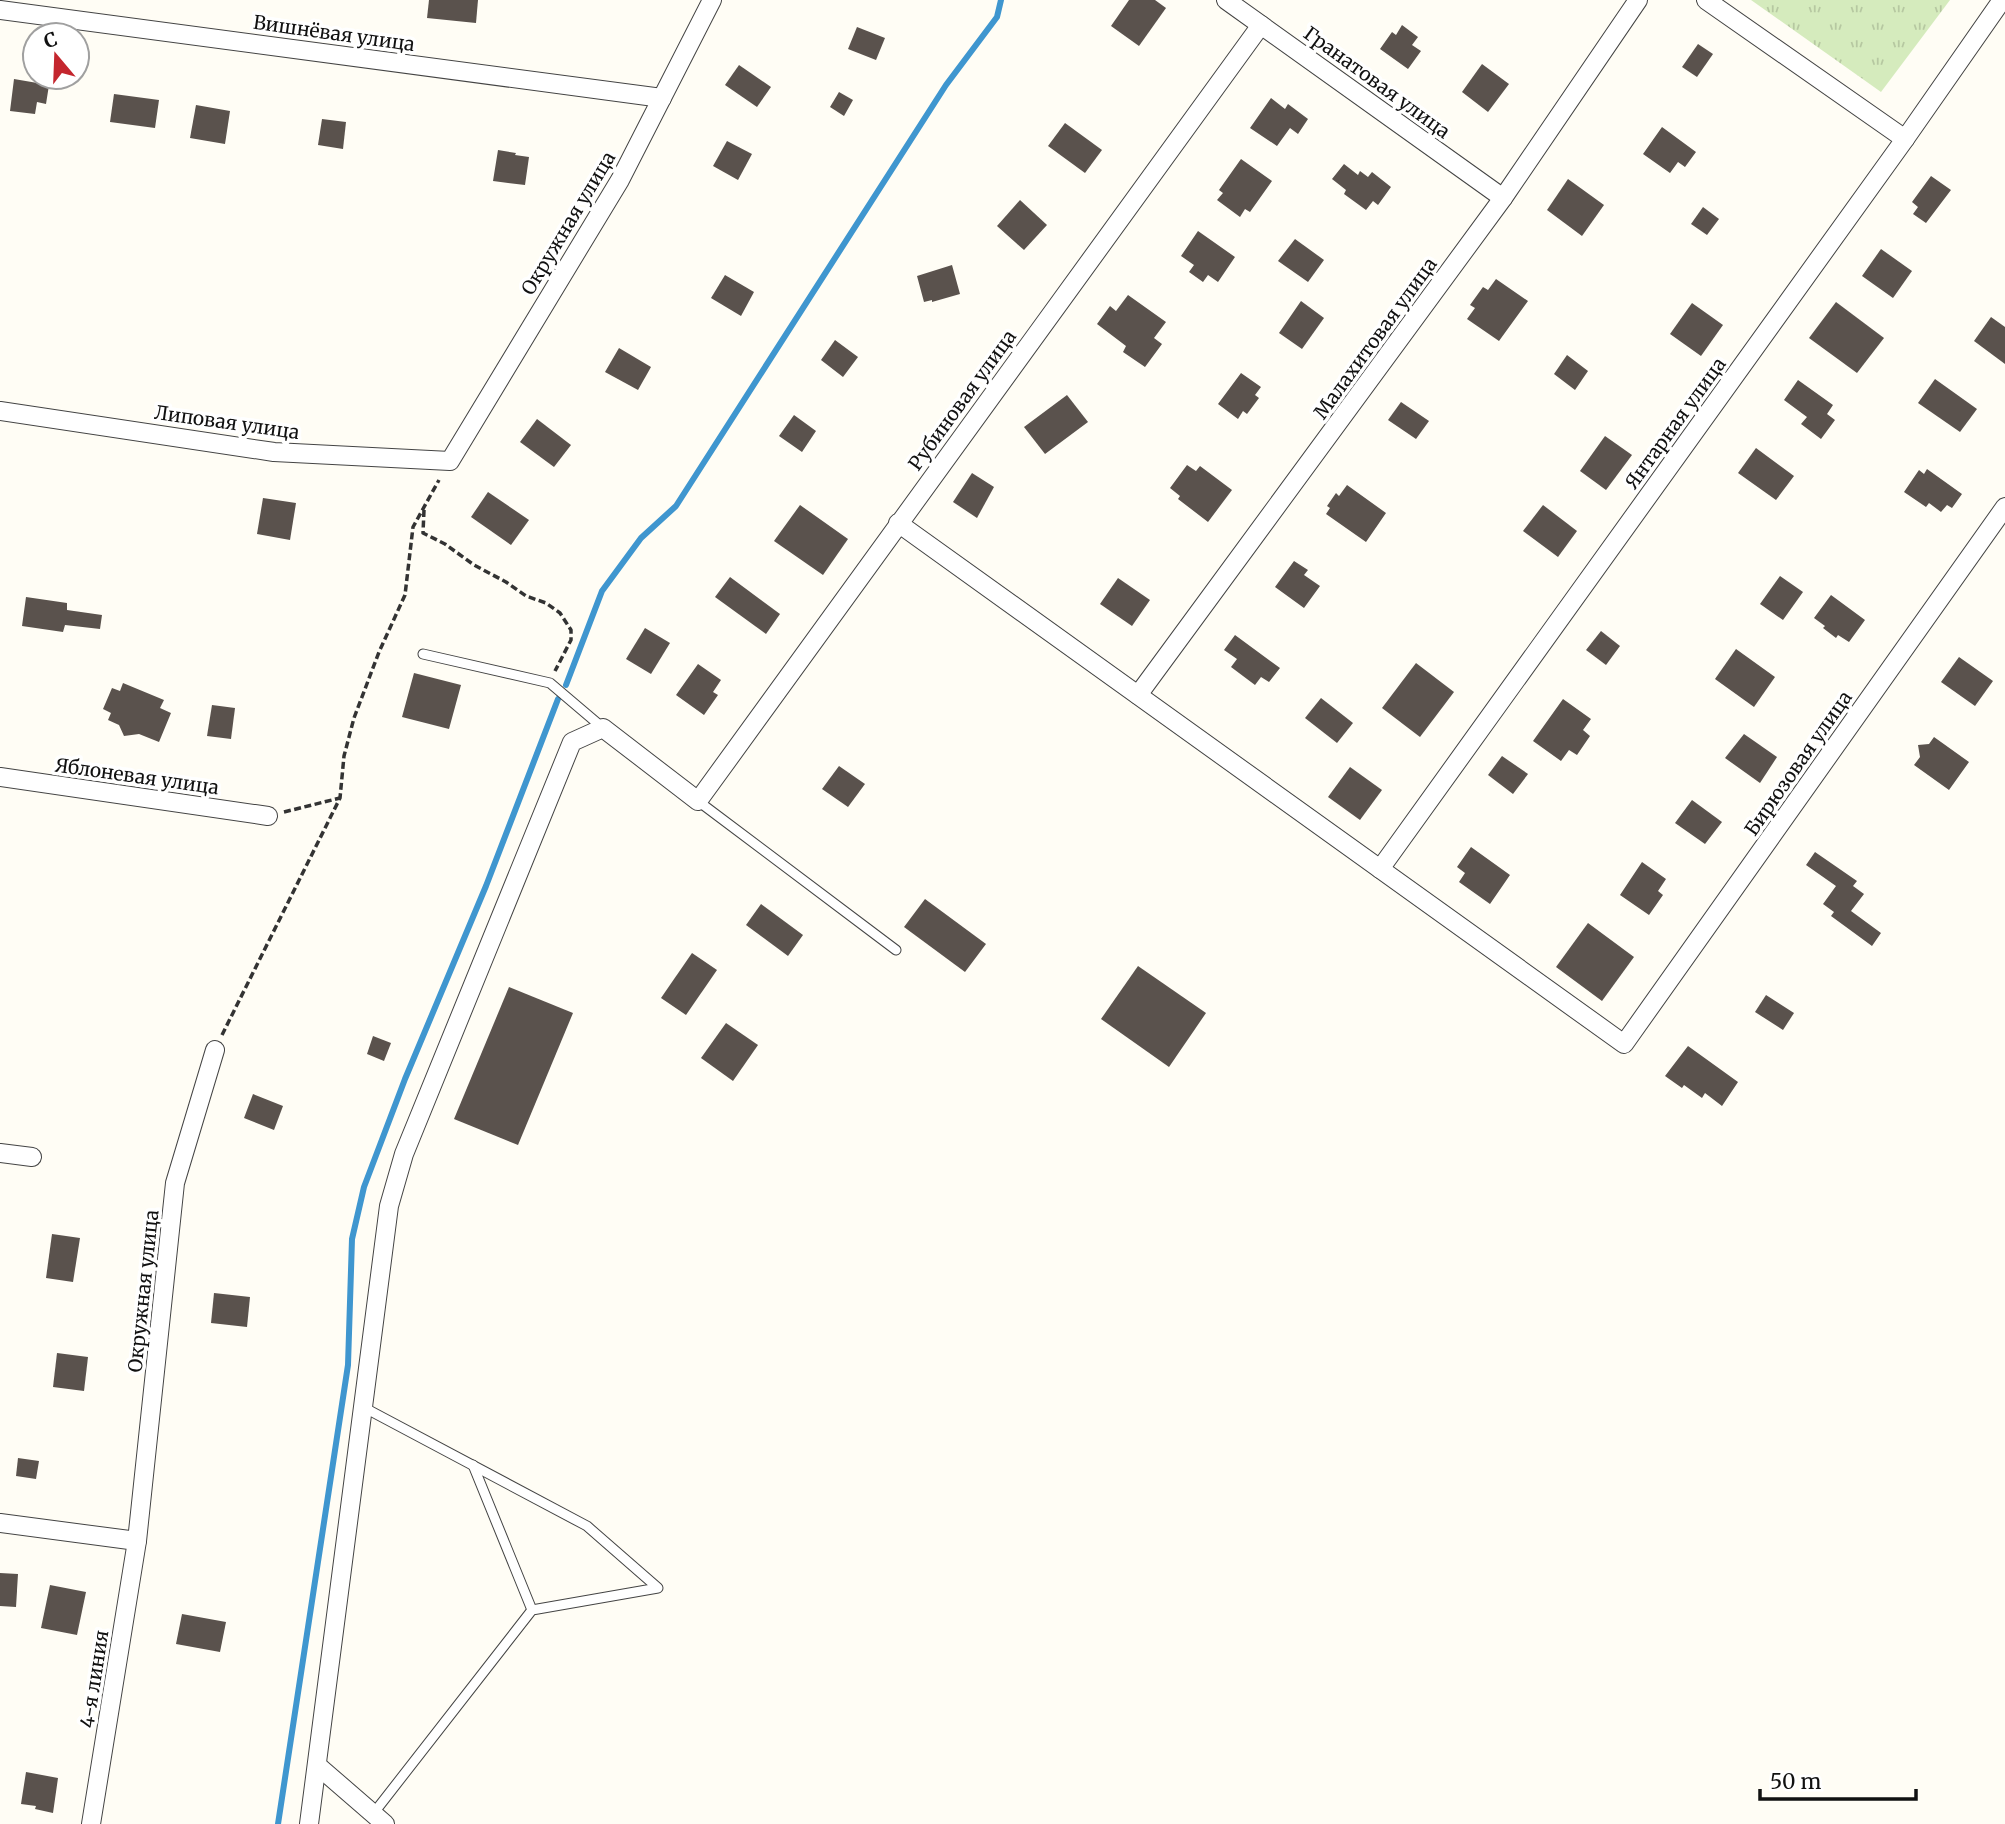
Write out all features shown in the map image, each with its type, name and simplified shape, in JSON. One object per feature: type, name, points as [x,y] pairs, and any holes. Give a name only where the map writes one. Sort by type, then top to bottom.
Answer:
[{"type":"street","name":"Окружная улица","points":[[450,461],[620,180],[712,0]]},
{"type":"street","name":"Гранатовая улица","points":[[1226,0],[1503,198]]},
{"type":"street","name":"Малахитовая улица","points":[[1138,695],[1503,198],[1638,0]]},
{"type":"street","points":[[1706,0],[1905,139]]},
{"type":"street","name":"Янтарная улица","points":[[1380,869],[2002,0]]},
{"type":"street","name":"Вишнёвая улица","points":[[0,10],[662,98]]},
{"type":"street","name":"Рубиновая улица","points":[[698,801],[1262,25]]},
{"type":"street","name":"Липовая улица","points":[[0,411],[274,452],[450,461]]},
{"type":"street","name":"Бирюзовая улица","points":[[1380,869],[1624,1044],[2005,507]]},
{"type":"street","points":[[898,523],[1380,869]]},
{"type":"street","points":[[309,1824],[389,1206],[404,1154],[572,742],[603,728],[698,801]]},
{"type":"street","name":"Яблоневая улица","points":[[0,777],[268,816]]},
{"type":"street","name":"Окружная улица","points":[[137,1541],[175,1183],[215,1049]]},
{"type":"street","points":[[0,1153],[32,1157]]},
{"type":"street","points":[[0,1522],[137,1541]]},
{"type":"street","name":"4-я линия","points":[[91,1824],[137,1541]]},
{"type":"street","points":[[318,1766],[379,1819]]},
{"type":"lane","points":[[423,654],[550,683],[603,728]]},
{"type":"lane","points":[[698,801],[896,950]]},
{"type":"lane","points":[[363,1407],[587,1526],[658,1588],[532,1610],[379,1819]]},
{"type":"lane","points":[[473,1465],[532,1610]]},
{"type":"path","points":[[215,1049],[340,798],[344,756],[354,718],[379,652],[405,595],[413,527],[450,461]]},
{"type":"path","points":[[425,506],[423,533],[526,596],[546,603],[560,613],[571,630],[571,640],[550,683]]},
{"type":"path","points":[[268,816],[340,798]]},
{"type":"green space","points":[[1751,0],[1950,0],[1881,92]]},
{"type":"building","points":[[429,0],[478,0],[476,23],[427,18]]},
{"type":"building","points":[[1129,0],[1155,0],[1166,8],[1139,46],[1111,26]]},
{"type":"building","points":[[1402,25],[1418,37],[1412,45],[1421,51],[1408,69],[1380,49],[1392,32],[1396,35]]},
{"type":"building","points":[[857,27],[885,38],[876,60],[848,49]]},
{"type":"building","points":[[1698,44],[1713,54],[1697,77],[1682,67]]},
{"type":"building","points":[[1482,64],[1509,84],[1488,112],[1462,92]]},
{"type":"building","points":[[739,65],[771,87],[757,107],[725,85]]},
{"type":"building","points":[[14,79],[21,80],[21,91],[48,91],[46,104],[37,102],[35,114],[10,111]]},
{"type":"building","points":[[839,92],[853,100],[844,116],[830,107]]},
{"type":"building","points":[[114,94],[159,100],[155,128],[110,122]]},
{"type":"building","points":[[1271,98],[1285,109],[1288,104],[1308,119],[1298,134],[1290,128],[1277,146],[1250,128]]},
{"type":"building","points":[[196,105],[230,111],[225,144],[190,138]]},
{"type":"building","points":[[322,119],[346,122],[343,149],[318,145]]},
{"type":"building","points":[[1065,123],[1102,150],[1085,173],[1048,146]]},
{"type":"building","points":[[1662,127],[1696,152],[1685,167],[1678,162],[1670,173],[1643,154]]},
{"type":"building","points":[[727,141],[752,154],[738,180],[713,166]]},
{"type":"building","points":[[498,150],[529,157],[525,185],[493,181]]},
{"type":"building","points":[[1241,159],[1272,181],[1250,212],[1245,209],[1240,217],[1217,200],[1223,193],[1219,190]]},
{"type":"building","points":[[1344,164],[1358,175],[1360,171],[1368,177],[1372,172],[1391,187],[1378,205],[1373,201],[1366,210],[1344,194],[1346,190],[1332,179]]},
{"type":"building","points":[[1931,176],[1951,190],[1926,223],[1913,214],[1918,207],[1912,202]]},
{"type":"building","points":[[1568,179],[1604,205],[1582,236],[1547,210]]},
{"type":"building","points":[[1020,200],[1047,225],[1024,250],[997,226]]},
{"type":"building","points":[[1703,207],[1719,219],[1707,235],[1691,224]]},
{"type":"building","points":[[1198,231],[1235,257],[1218,282],[1208,275],[1203,282],[1189,272],[1194,265],[1181,256]]},
{"type":"building","points":[[1295,239],[1324,260],[1308,282],[1278,261]]},
{"type":"building","points":[[1881,249],[1912,271],[1893,298],[1862,276]]},
{"type":"building","points":[[952,265],[960,294],[924,302],[917,276]]},
{"type":"building","points":[[725,275],[754,292],[741,316],[711,298]]},
{"type":"building","points":[[1496,279],[1528,301],[1499,341],[1467,319],[1475,308],[1470,305],[1483,287],[1488,290]]},
{"type":"building","points":[[1128,295],[1166,322],[1154,338],[1162,344],[1145,367],[1123,352],[1126,346],[1097,324],[1110,306],[1116,311]]},
{"type":"building","points":[[1301,301],[1324,318],[1302,349],[1279,333]]},
{"type":"building","points":[[1836,302],[1884,338],[1857,373],[1809,338]]},
{"type":"building","points":[[1692,303],[1723,325],[1701,356],[1670,334]]},
{"type":"building","points":[[1991,317],[2005,327],[2005,364],[1974,341]]},
{"type":"building","points":[[835,340],[858,357],[843,377],[821,360]]},
{"type":"building","points":[[619,348],[651,367],[638,390],[605,372]]},
{"type":"building","points":[[1567,355],[1588,371],[1575,390],[1554,374]]},
{"type":"building","points":[[1241,373],[1261,387],[1255,395],[1259,398],[1247,414],[1243,411],[1238,419],[1218,404]]},
{"type":"building","points":[[1935,379],[1977,409],[1960,432],[1918,403]]},
{"type":"building","points":[[1798,380],[1833,405],[1827,414],[1835,420],[1821,439],[1801,424],[1807,417],[1784,400]]},
{"type":"building","points":[[1067,395],[1088,422],[1045,454],[1024,427]]},
{"type":"building","points":[[1401,402],[1429,421],[1416,439],[1388,420]]},
{"type":"building","points":[[794,415],[816,431],[802,452],[779,436]]},
{"type":"building","points":[[537,419],[571,445],[554,467],[520,442]]},
{"type":"building","points":[[1605,436],[1632,455],[1606,490],[1580,471]]},
{"type":"building","points":[[1756,448],[1794,476],[1776,500],[1738,473]]},
{"type":"building","points":[[1187,465],[1196,471],[1200,466],[1232,490],[1208,522],[1178,499],[1180,496],[1170,488]]},
{"type":"building","points":[[1927,469],[1962,494],[1952,508],[1947,505],[1941,512],[1929,503],[1926,507],[1904,492],[1919,470],[1924,474]]},
{"type":"building","points":[[972,473],[994,487],[977,518],[953,502]]},
{"type":"building","points":[[1347,485],[1386,513],[1366,542],[1326,514],[1330,508],[1327,506],[1336,493],[1339,496]]},
{"type":"building","points":[[488,492],[529,520],[511,545],[471,517]]},
{"type":"building","points":[[263,498],[296,503],[290,540],[257,534]]},
{"type":"building","points":[[800,505],[848,539],[823,575],[774,541]]},
{"type":"building","points":[[1543,505],[1577,531],[1558,557],[1523,531]]},
{"type":"building","points":[[1294,561],[1308,570],[1304,575],[1320,586],[1304,608],[1275,587]]},
{"type":"building","points":[[1780,576],[1803,592],[1783,620],[1760,604]]},
{"type":"building","points":[[730,577],[780,614],[766,634],[715,597]]},
{"type":"building","points":[[1118,578],[1150,600],[1132,626],[1100,604]]},
{"type":"building","points":[[1831,595],[1865,620],[1849,642],[1838,635],[1836,638],[1814,618]]},
{"type":"building","points":[[26,597],[67,603],[67,610],[102,615],[100,629],[65,625],[63,632],[22,626]]},
{"type":"building","points":[[645,628],[670,643],[651,674],[626,659]]},
{"type":"building","points":[[1601,631],[1620,646],[1606,665],[1586,650]]},
{"type":"building","points":[[1235,635],[1280,668],[1269,682],[1261,677],[1255,685],[1231,667],[1237,659],[1224,650]]},
{"type":"building","points":[[1736,649],[1775,677],[1754,707],[1715,679]]},
{"type":"building","points":[[1959,657],[1993,681],[1975,706],[1941,682]]},
{"type":"building","points":[[1416,663],[1454,692],[1420,737],[1382,708]]},
{"type":"building","points":[[698,664],[721,680],[713,692],[718,695],[704,715],[676,695]]},
{"type":"building","points":[[414,673],[461,685],[449,729],[402,717]]},
{"type":"building","points":[[123,683],[164,700],[160,708],[171,713],[159,742],[139,734],[124,736],[119,725],[108,720],[111,713],[103,709],[112,688],[120,691]]},
{"type":"building","points":[[1321,698],[1353,723],[1337,743],[1305,718]]},
{"type":"building","points":[[1563,699],[1591,719],[1583,730],[1590,736],[1577,755],[1569,750],[1561,761],[1533,741]]},
{"type":"building","points":[[212,705],[235,708],[231,739],[207,736]]},
{"type":"building","points":[[1744,734],[1777,757],[1760,783],[1725,758]]},
{"type":"building","points":[[1934,737],[1969,762],[1949,790],[1914,765],[1920,757],[1918,745],[1929,744]]},
{"type":"building","points":[[1502,756],[1528,774],[1513,794],[1488,775]]},
{"type":"building","points":[[839,766],[865,784],[848,807],[822,789]]},
{"type":"building","points":[[1350,767],[1382,790],[1360,820],[1328,797]]},
{"type":"building","points":[[1692,800],[1722,822],[1705,844],[1675,823]]},
{"type":"building","points":[[1471,847],[1510,875],[1490,904],[1459,882],[1465,873],[1457,867]]},
{"type":"building","points":[[1815,852],[1857,881],[1853,886],[1864,894],[1851,911],[1881,933],[1872,946],[1831,916],[1834,912],[1823,904],[1836,886],[1806,865]]},
{"type":"building","points":[[1642,862],[1666,879],[1658,891],[1663,895],[1649,915],[1620,895]]},
{"type":"building","points":[[925,899],[986,944],[965,972],[904,927]]},
{"type":"building","points":[[761,904],[803,935],[788,956],[746,925]]},
{"type":"building","points":[[1588,923],[1634,957],[1602,1001],[1556,967]]},
{"type":"building","points":[[692,953],[717,970],[686,1015],[661,998]]},
{"type":"building","points":[[1138,966],[1206,1013],[1169,1067],[1101,1019]]},
{"type":"building","points":[[509,987],[573,1013],[518,1145],[454,1119]]},
{"type":"building","points":[[1766,995],[1794,1013],[1783,1030],[1755,1012]]},
{"type":"building","points":[[726,1023],[758,1045],[733,1081],[701,1058]]},
{"type":"building","points":[[373,1036],[391,1043],[384,1061],[367,1054]]},
{"type":"building","points":[[1688,1046],[1738,1082],[1722,1106],[1705,1093],[1702,1098],[1665,1076]]},
{"type":"building","points":[[253,1094],[283,1106],[274,1130],[244,1118]]},
{"type":"building","points":[[52,1234],[80,1238],[73,1282],[46,1278]]},
{"type":"building","points":[[214,1293],[250,1297],[247,1327],[211,1323]]},
{"type":"building","points":[[57,1353],[88,1357],[84,1391],[53,1387]]},
{"type":"building","points":[[18,1458],[39,1461],[36,1479],[16,1476]]},
{"type":"building","points":[[0,1573],[18,1574],[16,1607],[0,1606]]},
{"type":"building","points":[[50,1585],[86,1592],[77,1635],[41,1628]]},
{"type":"building","points":[[182,1614],[226,1622],[220,1652],[176,1644]]},
{"type":"building","points":[[26,1772],[58,1778],[53,1813],[35,1809],[36,1806],[21,1804]]},
{"type":"waterway","points":[[566,685],[602,591],[641,538],[676,506],[946,85],[997,17],[1001,0]]},
{"type":"waterway","points":[[278,1824],[348,1365],[352,1239],[364,1187],[405,1079],[486,886],[558,699]]}]
